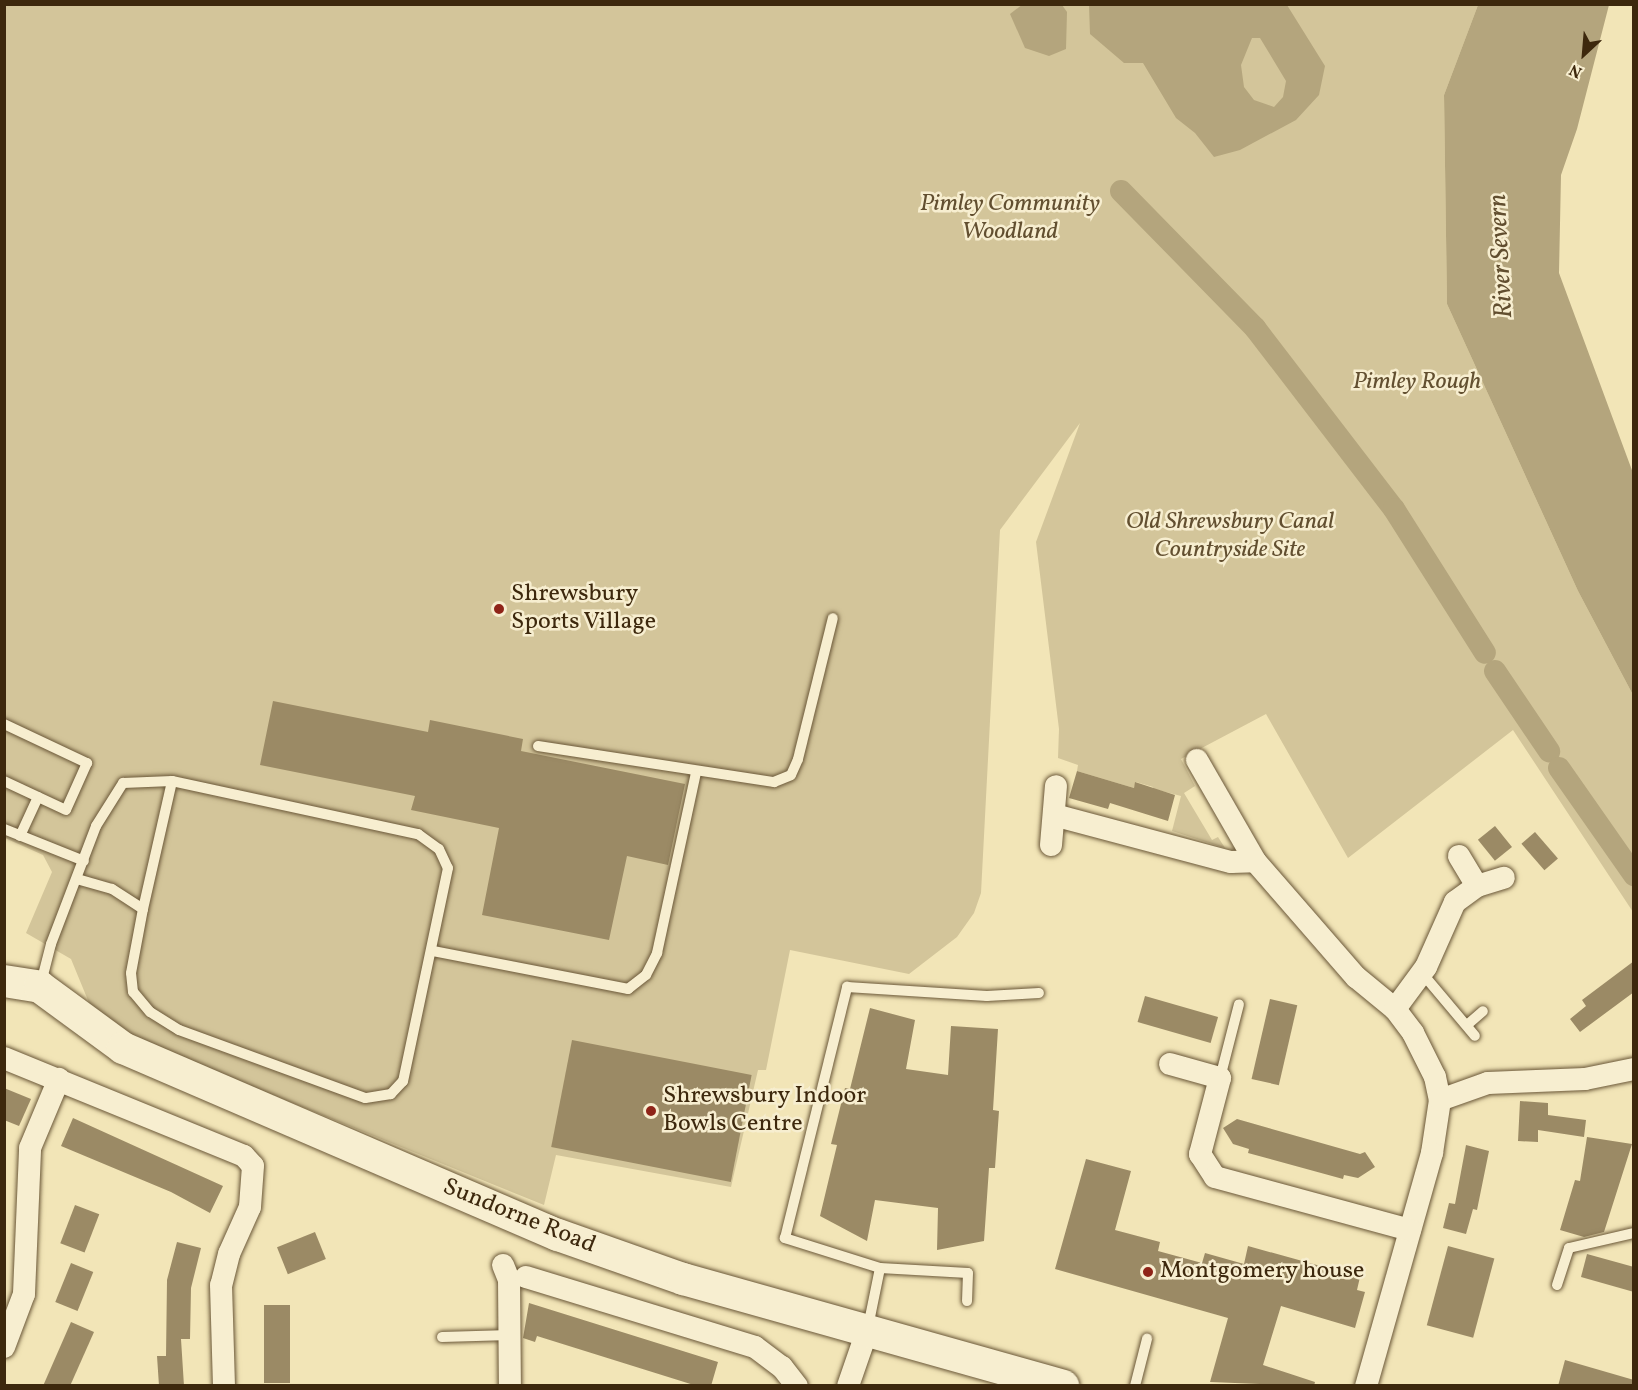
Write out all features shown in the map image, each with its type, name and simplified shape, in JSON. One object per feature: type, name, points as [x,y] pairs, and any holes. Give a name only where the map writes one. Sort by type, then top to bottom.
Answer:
[{"type":"main road","name":"Sundorne Road","points":[[4,981],[40,987],[123,1048],[558,1235],[683,1279],[1063,1386]]},
{"type":"street","points":[[1197,760],[1255,861],[1356,977],[1395,1009],[1425,1055],[1440,1100],[1432,1153],[1366,1386]]},
{"type":"street","points":[[1051,845],[1056,786]]},
{"type":"street","points":[[1054,815],[1231,862],[1255,861]]},
{"type":"street","points":[[1460,856],[1477,885]]},
{"type":"street","points":[[1395,1009],[1422,973],[1455,902],[1477,885],[1504,879]]},
{"type":"street","points":[[4,1058],[244,1156],[253,1166],[250,1208],[229,1254],[221,1285],[225,1386]]},
{"type":"street","points":[[1170,1064],[1220,1078],[1200,1154],[1215,1177],[1410,1230]]},
{"type":"street","points":[[1440,1100],[1488,1083],[1585,1078],[1634,1069]]},
{"type":"street","points":[[4,1347],[24,1294],[30,1148],[59,1079]]},
{"type":"street","points":[[503,1264],[509,1280],[510,1386]]},
{"type":"street","name":"Sundorne Road","points":[[526,1277],[755,1347],[782,1367],[797,1386]]},
{"type":"street","points":[[853,1384],[867,1330]]},
{"type":"lane","points":[[538,746],[696,773],[774,782],[791,775],[798,759],[833,618]]},
{"type":"lane","points":[[4,724],[87,763],[66,810],[4,781]]},
{"type":"lane","points":[[433,951],[628,989],[646,975],[657,953],[696,773]]},
{"type":"lane","points":[[40,987],[51,944],[103,810],[123,783],[172,780],[418,834],[439,849],[448,868],[433,951],[403,1081],[391,1094],[365,1098],[178,1030],[150,1012],[134,993],[131,972],[172,780]]},
{"type":"lane","points":[[20,836],[38,797]]},
{"type":"lane","points":[[4,829],[84,861]]},
{"type":"lane","points":[[77,879],[112,889],[143,909]]},
{"type":"lane","points":[[1422,973],[1475,1036]]},
{"type":"lane","points":[[967,1301],[969,1273],[880,1268],[785,1238],[847,987],[987,996],[1039,993]]},
{"type":"lane","points":[[1220,1078],[1239,1004]]},
{"type":"lane","points":[[1467,1025],[1483,1011]]},
{"type":"lane","points":[[1557,1285],[1569,1248],[1634,1233]]},
{"type":"lane","points":[[867,1330],[880,1268]]},
{"type":"lane","points":[[442,1337],[510,1335]]},
{"type":"lane","points":[[1136,1386],[1147,1339]]},
{"type":"green space","name":"Shrewsbury Sports Village","points":[[5,5],[1478,5],[1444,95],[1447,304],[1578,591],[1633,695],[1633,912],[1513,730],[1348,858],[1266,714],[1181,759],[1195,786],[1184,793],[1212,840],[1218,837],[1225,848],[1172,831],[1181,796],[1158,790],[1145,813],[1153,787],[1136,782],[1134,788],[1077,771],[1078,765],[1058,758],[1059,729],[1036,542],[1080,423],[1000,530],[981,893],[974,913],[957,937],[909,974],[790,950],[766,1070],[758,1070],[731,1187],[556,1155],[544,1205],[145,1043],[94,1015],[71,959],[26,933],[52,872],[43,855],[5,838]]},
{"type":"water","points":[[1023,4],[1062,5],[1067,12],[1066,49],[1049,56],[1025,48],[1010,14]]},
{"type":"water","points":[[1089,5],[1287,5],[1325,66],[1319,95],[1296,120],[1240,150],[1214,157],[1195,133],[1176,118],[1143,63],[1124,63],[1090,34]],"holes":[[[1252,38],[1260,38],[1286,81],[1283,97],[1274,107],[1254,100],[1244,87],[1241,65]]]},
{"type":"water","name":"River Severn","points":[[1478,5],[1609,5],[1577,129],[1561,175],[1559,273],[1633,473],[1633,695],[1578,591],[1447,304],[1444,95]]},
{"type":"building","points":[[273,701],[428,732],[430,720],[523,739],[521,751],[685,784],[668,865],[627,856],[609,940],[482,915],[499,828],[411,810],[415,796],[260,765]]},
{"type":"building","points":[[1077,771],[1134,788],[1135,782],[1175,795],[1168,821],[1110,803],[1108,809],[1069,798]]},
{"type":"building","points":[[1495,826],[1512,847],[1495,861],[1478,840]]},
{"type":"building","points":[[1535,832],[1558,858],[1544,870],[1521,844]]},
{"type":"building","points":[[1634,961],[1634,992],[1580,1032],[1570,1019],[1586,1006],[1582,1000]]},
{"type":"building","points":[[1145,996],[1218,1017],[1211,1043],[1138,1022]]},
{"type":"building","points":[[1270,999],[1297,1005],[1279,1085],[1252,1079]]},
{"type":"building","points":[[870,1008],[915,1020],[906,1069],[948,1075],[951,1026],[998,1029],[993,1110],[999,1111],[995,1168],[989,1168],[984,1241],[937,1250],[938,1208],[875,1200],[867,1241],[820,1216],[837,1145],[831,1144],[845,1088],[850,1089]]},
{"type":"building","name":"Shrewsbury Indoor Bowls Centre","points":[[572,1040],[752,1075],[731,1182],[551,1147]]},
{"type":"building","points":[[4,1088],[31,1099],[19,1126],[4,1120]]},
{"type":"building","points":[[1520,1101],[1548,1103],[1548,1115],[1586,1120],[1584,1137],[1538,1130],[1538,1142],[1518,1141]]},
{"type":"building","points":[[73,1118],[223,1186],[210,1213],[171,1192],[61,1146]]},
{"type":"building","points":[[1237,1119],[1360,1154],[1365,1152],[1375,1167],[1358,1178],[1344,1175],[1343,1179],[1248,1153],[1249,1149],[1233,1144],[1223,1128]]},
{"type":"building","points":[[1587,1137],[1632,1144],[1604,1232],[1584,1237],[1560,1230],[1575,1180],[1580,1181]]},
{"type":"building","points":[[1466,1145],[1489,1151],[1477,1210],[1473,1209],[1466,1234],[1443,1228],[1449,1203],[1455,1204]]},
{"type":"building","name":"Montgomery house","points":[[1086,1159],[1131,1171],[1115,1230],[1160,1242],[1158,1251],[1202,1263],[1205,1253],[1244,1264],[1248,1246],[1360,1277],[1357,1290],[1365,1292],[1355,1328],[1281,1306],[1263,1365],[1315,1382],[1314,1386],[1210,1382],[1228,1318],[1055,1269]]},
{"type":"building","points":[[75,1205],[99,1214],[85,1253],[60,1243]]},
{"type":"building","points":[[315,1232],[326,1259],[288,1274],[277,1247]]},
{"type":"building","points":[[177,1242],[201,1248],[191,1288],[190,1339],[181,1339],[184,1386],[159,1386],[157,1356],[166,1356],[167,1280]]},
{"type":"building","points":[[1448,1246],[1494,1258],[1473,1338],[1427,1325]]},
{"type":"building","points":[[1587,1254],[1634,1267],[1634,1292],[1581,1277]]},
{"type":"building","points":[[71,1263],[93,1272],[78,1311],[55,1302]]},
{"type":"building","points":[[529,1303],[718,1362],[711,1386],[697,1386],[537,1336],[535,1342],[523,1338]]},
{"type":"building","points":[[264,1305],[290,1305],[290,1383],[264,1383]]},
{"type":"building","points":[[71,1322],[94,1332],[70,1386],[43,1386]]},
{"type":"building","points":[[1565,1360],[1634,1380],[1634,1386],[1558,1386]]},
{"type":"waterway","points":[[1121,191],[1255,328],[1394,509],[1485,653]]},
{"type":"waterway","points":[[1495,671],[1549,751]]},
{"type":"waterway","points":[[1559,768],[1634,875]]},
{"type":"place","name":"Shrewsbury Sports Village","points":[[499,609]]},
{"type":"place","name":"Shrewsbury Indoor Bowls Centre","points":[[651,1111]]},
{"type":"place","name":"Montgomery house","points":[[1148,1272]]},
{"type":"park label","name":"Pimley Community Woodland","points":[[1010,219]]},
{"type":"park label","name":"Pimley Rough","points":[[1417,383]]},
{"type":"park label","name":"Old Shrewsbury Canal Countryside Site","points":[[1230,537]]}]
